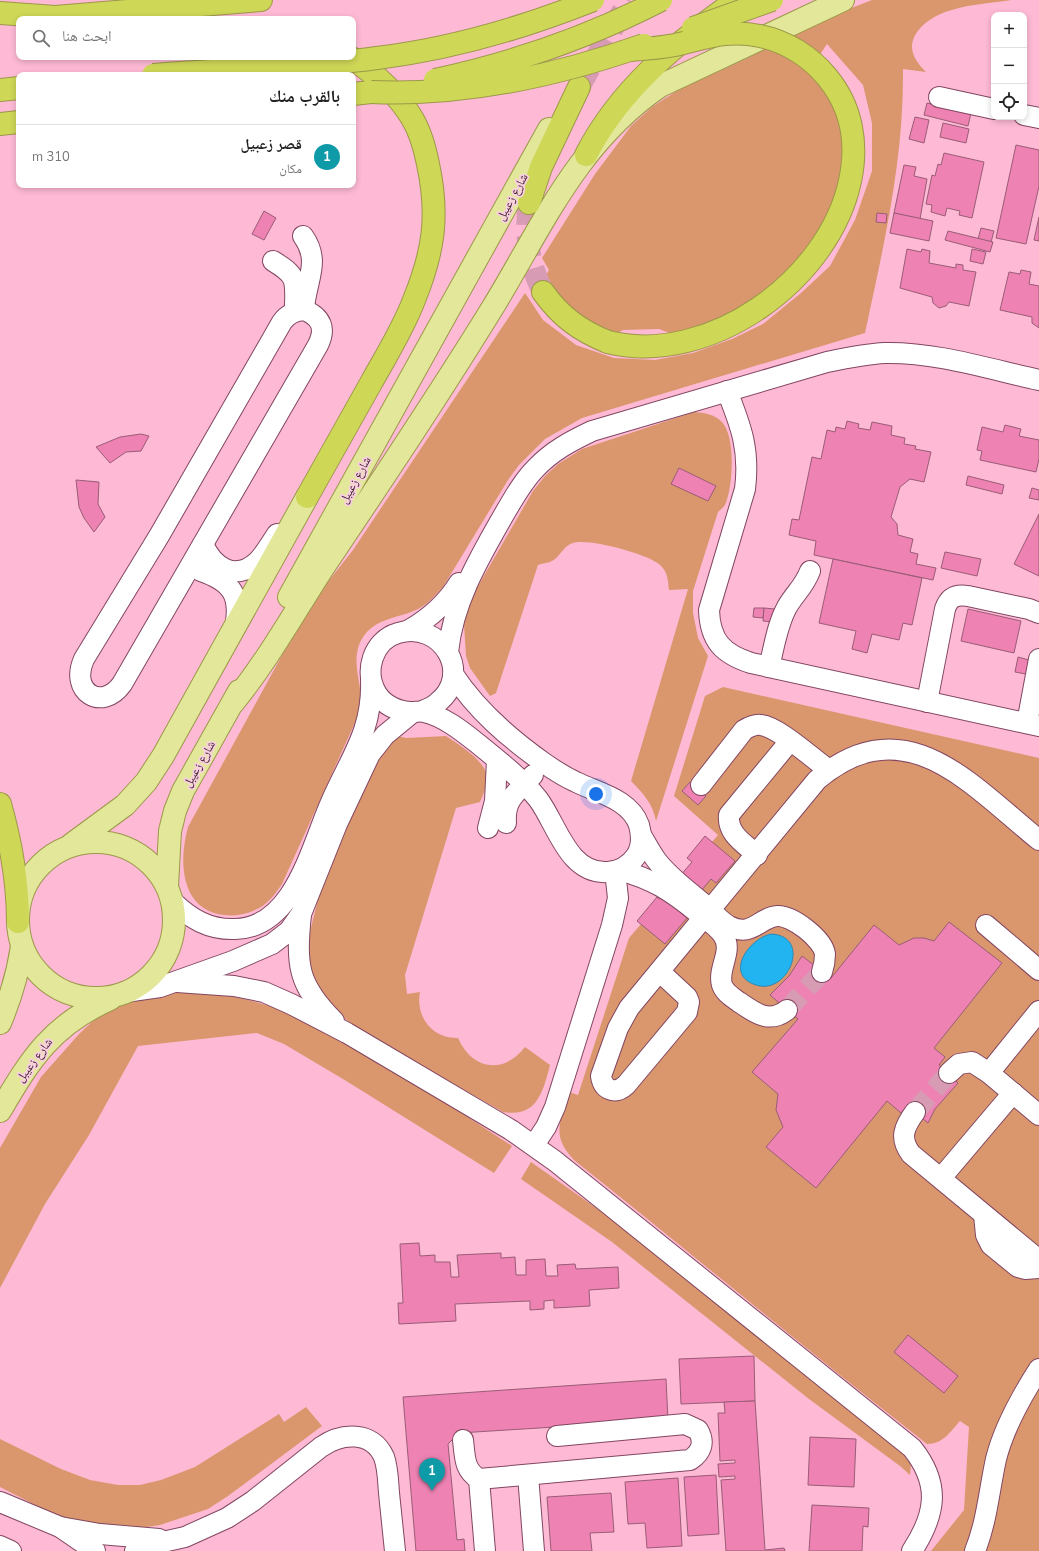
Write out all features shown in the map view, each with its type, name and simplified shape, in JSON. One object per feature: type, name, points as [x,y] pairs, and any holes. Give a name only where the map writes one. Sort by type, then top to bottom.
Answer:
[{"type":"highway","points":[[81,16],[261,0]]},
{"type":"highway","points":[[198,72],[347,62],[410,54],[502,32],[593,0]]},
{"type":"highway","points":[[362,93],[460,74],[543,50],[616,22],[661,0]]},
{"type":"highway","points":[[586,155],[604,122],[628,92],[692,33],[737,0]]},
{"type":"highway","points":[[362,93],[422,93],[474,88],[543,74],[630,50],[772,0]]},
{"type":"highway","points":[[0,13],[35,16]]},
{"type":"highway","points":[[543,292],[551,303],[571,323],[595,337],[608,342],[635,347],[663,346],[680,343],[715,332],[731,324],[767,301],[803,268],[828,235],[844,203],[852,170],[854,152],[853,138],[846,110],[832,84],[813,62],[789,46],[761,36],[732,33],[704,36],[660,48],[630,50]]},
{"type":"highway","points":[[307,497],[405,321],[422,279],[433,235],[435,212],[433,188],[426,154],[412,118],[390,89],[354,60]]},
{"type":"highway","points":[[529,203],[541,167],[579,87]]},
{"type":"highway","points":[[0,90],[16,88]]},
{"type":"highway","points":[[0,124],[16,122]]},
{"type":"highway","points":[[0,804],[14,858],[18,901],[18,922]]},
{"type":"main road","points":[[233,703],[266,659],[325,565],[407,443],[498,299],[552,204],[586,155],[634,106],[660,86],[843,0]]},
{"type":"main road","name":"شارع زعيبل","points":[[0,1111],[22,1072],[41,1047],[64,1025],[90,1008],[145,982],[160,966],[164,959],[170,946],[175,924],[170,894],[170,831],[175,811],[183,791],[233,703],[269,631],[424,356],[539,146],[563,106],[579,87]]},
{"type":"main road","points":[[0,1023],[11,999],[18,973],[22,946],[18,922],[21,899],[31,877],[47,860],[67,848],[125,806],[146,782],[163,756],[235,629],[307,497]]},
{"type":"main road","points":[[67,848],[90,842],[114,844],[136,852],[154,867],[170,894]]},
{"type":"main road","points":[[22,946],[34,967],[50,983],[71,994],[95,998],[122,994]]},
{"type":"street","points":[[939,97],[991,108]]},
{"type":"street","points":[[1027,116],[1039,118]]},
{"type":"street","points":[[300,310],[313,264],[309,244],[303,236]]},
{"type":"street","points":[[273,261],[289,271],[294,277],[300,310]]},
{"type":"street","points":[[300,310],[313,313],[323,328],[322,337],[203,544],[117,692],[108,696],[98,697],[89,694],[82,687],[79,678],[80,668],[84,659],[163,530],[282,322],[287,315],[300,310]]},
{"type":"street","points":[[448,652],[456,612],[478,560],[521,486],[535,469],[552,453],[571,441],[597,429],[827,362],[856,356],[885,353],[914,354],[1039,380]]},
{"type":"street","points":[[727,391],[744,438],[747,472],[745,488],[709,610],[710,625],[715,639],[724,650],[737,658],[769,667],[1033,724],[1039,659]]},
{"type":"street","points":[[203,544],[211,559],[222,568],[230,571],[249,567],[263,554],[286,521],[307,497]]},
{"type":"street","points":[[409,630],[432,615],[442,606],[451,596],[467,571],[478,560]]},
{"type":"street","points":[[190,568],[208,573],[230,588],[238,605],[235,629]]},
{"type":"street","points":[[769,667],[783,616],[787,607],[801,590],[810,571]]},
{"type":"street","points":[[927,702],[945,609],[947,602],[953,596],[960,594],[1029,609],[1039,613]]},
{"type":"street","points":[[122,994],[178,982],[252,954],[272,944],[289,931],[301,914],[336,824],[370,754],[384,735],[418,712],[437,703],[448,690],[453,674],[452,663],[448,652],[441,642],[432,635],[421,631],[409,630],[395,633],[383,641],[374,652],[370,666],[371,704],[362,738],[332,800],[300,878],[279,910],[264,921],[244,929],[223,929],[204,925],[187,915],[170,894]]},
{"type":"street","points":[[453,674],[474,705],[544,763],[576,782],[626,806],[634,815],[641,834],[657,861],[663,878]]},
{"type":"street","points":[[371,680],[376,693],[386,704],[398,710],[418,712],[459,730],[497,760],[524,784],[550,817],[568,851],[577,861],[602,872],[617,871],[663,878],[708,914],[736,928],[754,927],[778,916],[790,919],[814,936],[821,944],[824,953],[822,972]]},
{"type":"street","points":[[701,785],[738,737],[751,726],[760,724],[769,727],[790,741],[829,770]]},
{"type":"street","points":[[757,855],[731,831],[729,823],[730,815],[790,741]]},
{"type":"street","points":[[660,972],[687,997],[689,1002],[687,1012],[626,1085],[620,1090],[613,1091],[606,1089],[602,1083],[601,1076],[623,1018],[636,1000],[757,855],[817,780],[829,770],[848,759],[869,752],[891,749],[913,752],[934,759],[953,771],[1039,840]]},
{"type":"street","points":[[497,760],[495,801],[497,826],[511,797],[544,763]]},
{"type":"street","points":[[617,871],[634,860],[638,852],[641,834]]},
{"type":"street","points":[[534,1145],[555,1107],[612,925],[618,898],[617,871]]},
{"type":"street","points":[[301,914],[298,954],[300,972],[307,988],[317,1003],[347,1033]]},
{"type":"street","points":[[708,914],[727,942],[727,951],[721,979],[723,987],[728,994],[763,1017],[781,1015],[787,1010]]},
{"type":"street","points":[[986,925],[1039,970]]},
{"type":"street","points":[[178,982],[234,986],[264,992],[291,1004],[347,1033],[487,1115],[534,1145],[912,1448],[929,1476],[932,1492],[932,1508],[928,1524],[912,1551]]},
{"type":"street","points":[[989,1073],[1039,1011]]},
{"type":"street","points":[[949,1073],[959,1064],[966,1062],[978,1065],[1039,1115]]},
{"type":"street","points":[[941,1178],[1013,1093]]},
{"type":"street","points":[[915,1112],[906,1124],[903,1140],[911,1154],[1039,1260]]},
{"type":"street","points":[[984,1214],[986,1236],[991,1245],[1018,1267],[1025,1269],[1039,1268]]},
{"type":"street","points":[[975,1551],[986,1518],[996,1459],[1002,1440],[1012,1415],[1039,1368]]},
{"type":"street","points":[[463,1440],[466,1467],[471,1474],[479,1479],[690,1460],[701,1450],[702,1443],[698,1430],[685,1424],[557,1436]]},
{"type":"street","points":[[135,1551],[145,1546],[171,1541],[200,1532],[227,1518],[327,1443],[340,1437],[355,1436],[364,1438],[378,1447],[386,1463],[395,1551]]},
{"type":"street","points":[[528,1475],[534,1551]]},
{"type":"street","points":[[479,1479],[485,1551]]},
{"type":"street","points":[[0,1502],[60,1527],[95,1551]]},
{"type":"street","points":[[60,1527],[94,1533],[171,1541]]},
{"type":"street","points":[[0,1546],[11,1551]]},
{"type":"shaded area","points":[[872,0],[1011,0],[973,5],[947,11],[926,23],[917,32],[914,38],[912,43],[913,54],[915,59],[926,72],[903,69],[900,136],[892,202],[865,333],[582,418],[545,439],[519,465],[508,480],[443,587],[420,608],[378,624],[370,629],[364,636],[359,645],[356,660],[361,697],[361,706],[358,716],[282,884],[277,891],[261,907],[243,914],[224,915],[214,913],[198,904],[192,896],[185,880],[183,853],[188,827],[309,606],[353,550],[525,293],[543,320],[576,345],[614,358],[655,360],[693,353],[732,339],[763,324],[801,293],[830,266],[855,220],[872,171],[872,123],[863,85],[827,44],[813,65],[842,110],[845,169],[833,205],[815,237],[794,264],[771,286],[725,317],[675,335],[659,329],[623,330],[611,337],[588,327],[558,297],[544,279],[549,270],[542,258],[595,174],[631,126],[652,107],[678,90],[746,59],[828,17]]},
{"type":"shaded area","points":[[694,412],[706,413],[716,417],[722,422],[726,429],[730,439],[732,462],[730,487],[725,505],[718,512],[693,591],[693,613],[698,638],[708,656],[656,821],[653,809],[647,799],[631,781],[688,589],[669,590],[667,577],[663,568],[644,556],[618,548],[592,543],[581,542],[570,544],[553,560],[538,565],[496,693],[490,696],[470,668],[466,656],[464,624],[471,598],[533,491],[545,476],[558,464],[582,449]]},
{"type":"shaded area","points":[[723,687],[1039,758],[1039,1551],[931,1551],[964,1510],[969,1427],[960,1421],[942,1440],[927,1444],[838,1374],[574,1160],[562,1143],[560,1135],[561,1120],[569,1092],[578,1095],[629,938],[718,835],[674,796],[705,696]]},
{"type":"shaded area","points":[[397,736],[406,738],[446,736],[479,761],[487,774],[485,789],[480,802],[456,808],[405,975],[407,994],[420,992],[420,1010],[428,1025],[441,1035],[458,1038],[464,1049],[471,1057],[480,1062],[488,1065],[498,1065],[507,1062],[525,1047],[550,1065],[537,1101],[524,1111],[514,1113],[503,1112],[356,1027],[331,1008],[312,975],[307,944],[318,899],[352,812],[371,773],[387,746]]},
{"type":"shaded area","points":[[171,991],[189,991],[225,995],[260,1003],[320,1026],[512,1146],[494,1173],[284,1044],[257,1033],[138,1046],[89,1135],[45,1204],[0,1288],[0,1148],[41,1077],[79,1034],[94,1020],[122,1005]]},
{"type":"shaded area","points":[[531,1162],[677,1265],[902,1452],[911,1465],[910,1475],[809,1399],[612,1242],[521,1179]]},
{"type":"shaded area","points":[[306,1407],[322,1426],[228,1496],[208,1509],[160,1525],[134,1529],[86,1525],[53,1514],[0,1487],[0,1439],[61,1469],[90,1480],[118,1485],[140,1485],[161,1480],[195,1467],[279,1414],[284,1422]]},
{"type":"water","points":[[771,934],[784,937],[791,944],[793,954],[791,964],[786,974],[778,982],[768,986],[756,985],[747,980],[742,974],[741,966],[743,958],[754,943],[762,937]]},
{"type":"building","points":[[927,103],[971,113],[968,126],[924,115]]},
{"type":"building","points":[[915,117],[929,120],[924,143],[909,139]]},
{"type":"building","points":[[943,123],[969,129],[966,143],[940,137]]},
{"type":"building","points":[[1016,145],[1039,150],[1039,186],[1026,244],[996,238]]},
{"type":"building","points":[[944,153],[984,162],[972,218],[959,215],[960,211],[947,208],[945,216],[931,212],[932,205],[926,204],[932,175],[935,176],[938,164],[941,165]]},
{"type":"building","points":[[904,165],[916,167],[914,176],[927,179],[920,219],[894,213]]},
{"type":"building","points":[[264,211],[276,218],[264,240],[252,234]]},
{"type":"building","points":[[877,213],[887,214],[886,223],[876,222]]},
{"type":"building","points":[[894,213],[933,221],[929,241],[890,233]]},
{"type":"building","points":[[1039,217],[1039,241],[1034,240]]},
{"type":"building","points":[[981,228],[994,231],[991,242],[978,239]]},
{"type":"building","points":[[948,231],[993,242],[990,252],[945,240]]},
{"type":"building","points":[[907,249],[921,252],[922,249],[930,251],[929,263],[956,268],[956,264],[963,265],[963,270],[976,272],[969,306],[949,302],[946,306],[939,308],[933,303],[932,297],[900,288]]},
{"type":"building","points":[[972,249],[986,252],[983,264],[970,261]]},
{"type":"building","points":[[1021,270],[1031,272],[1029,284],[1039,286],[1039,328],[1032,323],[1032,317],[1000,310],[1009,272],[1020,274]]},
{"type":"building","points":[[847,421],[859,424],[858,428],[870,430],[872,422],[892,426],[891,435],[905,438],[904,444],[916,446],[915,449],[931,452],[924,482],[910,479],[900,487],[891,517],[897,524],[898,535],[913,539],[910,552],[918,554],[916,564],[936,568],[933,580],[814,555],[816,541],[789,535],[792,519],[799,520],[812,457],[821,459],[827,430],[835,432],[836,427],[845,429]]},
{"type":"building","points":[[1005,425],[1021,429],[1019,436],[1039,440],[1039,459],[1036,472],[980,460],[982,451],[977,450],[982,427],[1003,432]]},
{"type":"building","points":[[141,434],[149,436],[141,451],[126,452],[110,463],[96,447],[120,437]]},
{"type":"building","points":[[679,468],[716,486],[708,501],[671,484]]},
{"type":"building","points":[[968,476],[1004,485],[1002,494],[966,485]]},
{"type":"building","points":[[76,480],[99,482],[98,504],[105,517],[94,532],[84,518],[79,507]]},
{"type":"building","points":[[1032,488],[1039,490],[1039,500],[1029,498]]},
{"type":"building","points":[[1039,514],[1039,576],[1014,564]]},
{"type":"building","points":[[945,552],[981,559],[977,576],[941,568]]},
{"type":"building","points":[[833,559],[922,578],[912,625],[903,623],[899,640],[872,634],[867,653],[852,649],[856,631],[819,623]]},
{"type":"building","points":[[754,608],[764,608],[763,618],[753,617]]},
{"type":"building","points":[[764,608],[775,609],[774,622],[763,621]]},
{"type":"building","points":[[968,609],[1021,621],[1014,653],[961,641]]},
{"type":"building","points":[[1018,657],[1029,660],[1026,674],[1015,672]]},
{"type":"building","points":[[690,782],[706,796],[698,805],[682,791]]},
{"type":"building","points":[[705,836],[735,861],[716,883],[711,879],[682,914],[687,918],[665,944],[637,921],[657,897],[660,899],[692,862],[687,858]]},
{"type":"building","points":[[949,922],[1002,963],[934,1048],[945,1057],[939,1065],[958,1083],[935,1109],[928,1123],[907,1106],[901,1113],[887,1101],[816,1188],[766,1147],[783,1127],[776,1110],[778,1094],[752,1072],[798,1019],[770,995],[789,976],[802,956],[831,978],[874,925],[899,945],[914,938],[924,938],[934,941]]},
{"type":"building","points":[[419,1243],[420,1256],[435,1255],[435,1262],[450,1262],[451,1277],[459,1277],[457,1255],[501,1253],[501,1258],[515,1257],[516,1275],[526,1275],[526,1260],[545,1259],[546,1276],[558,1276],[557,1265],[575,1264],[576,1269],[618,1267],[619,1288],[589,1290],[590,1306],[554,1308],[554,1300],[544,1301],[544,1309],[530,1310],[530,1301],[455,1304],[456,1321],[399,1324],[398,1303],[403,1303],[400,1244]]},
{"type":"building","points":[[908,1335],[958,1376],[944,1393],[894,1352]]},
{"type":"building","points":[[754,1356],[755,1401],[681,1404],[679,1359]]},
{"type":"building","points":[[666,1379],[668,1420],[459,1433],[448,1444],[457,1540],[464,1539],[465,1551],[416,1551],[403,1397]]},
{"type":"building","points":[[755,1401],[765,1550],[784,1548],[785,1551],[726,1551],[721,1480],[735,1479],[735,1476],[719,1477],[718,1464],[735,1463],[735,1460],[720,1461],[718,1413],[725,1413],[724,1402]]},
{"type":"building","points":[[810,1437],[856,1439],[854,1487],[808,1485]]},
{"type":"building","points":[[716,1475],[719,1534],[688,1536],[684,1477]]},
{"type":"building","points":[[678,1478],[682,1546],[647,1548],[645,1523],[628,1524],[625,1482]]},
{"type":"building","points":[[611,1493],[614,1532],[590,1533],[592,1551],[551,1551],[547,1497]]},
{"type":"building","points":[[812,1505],[869,1508],[868,1527],[863,1526],[862,1551],[809,1551]]},
{"type":"tunnel","points":[[579,87],[629,0]]},
{"type":"tunnel","points":[[529,203],[527,227],[529,249],[534,270],[543,292]]},
{"type":"tunnel","points":[[787,1010],[822,972]]},
{"type":"tunnel","points":[[915,1112],[949,1073]]},
{"type":"place","name":"قصر زعبيل","points":[[432,1491]]}]
